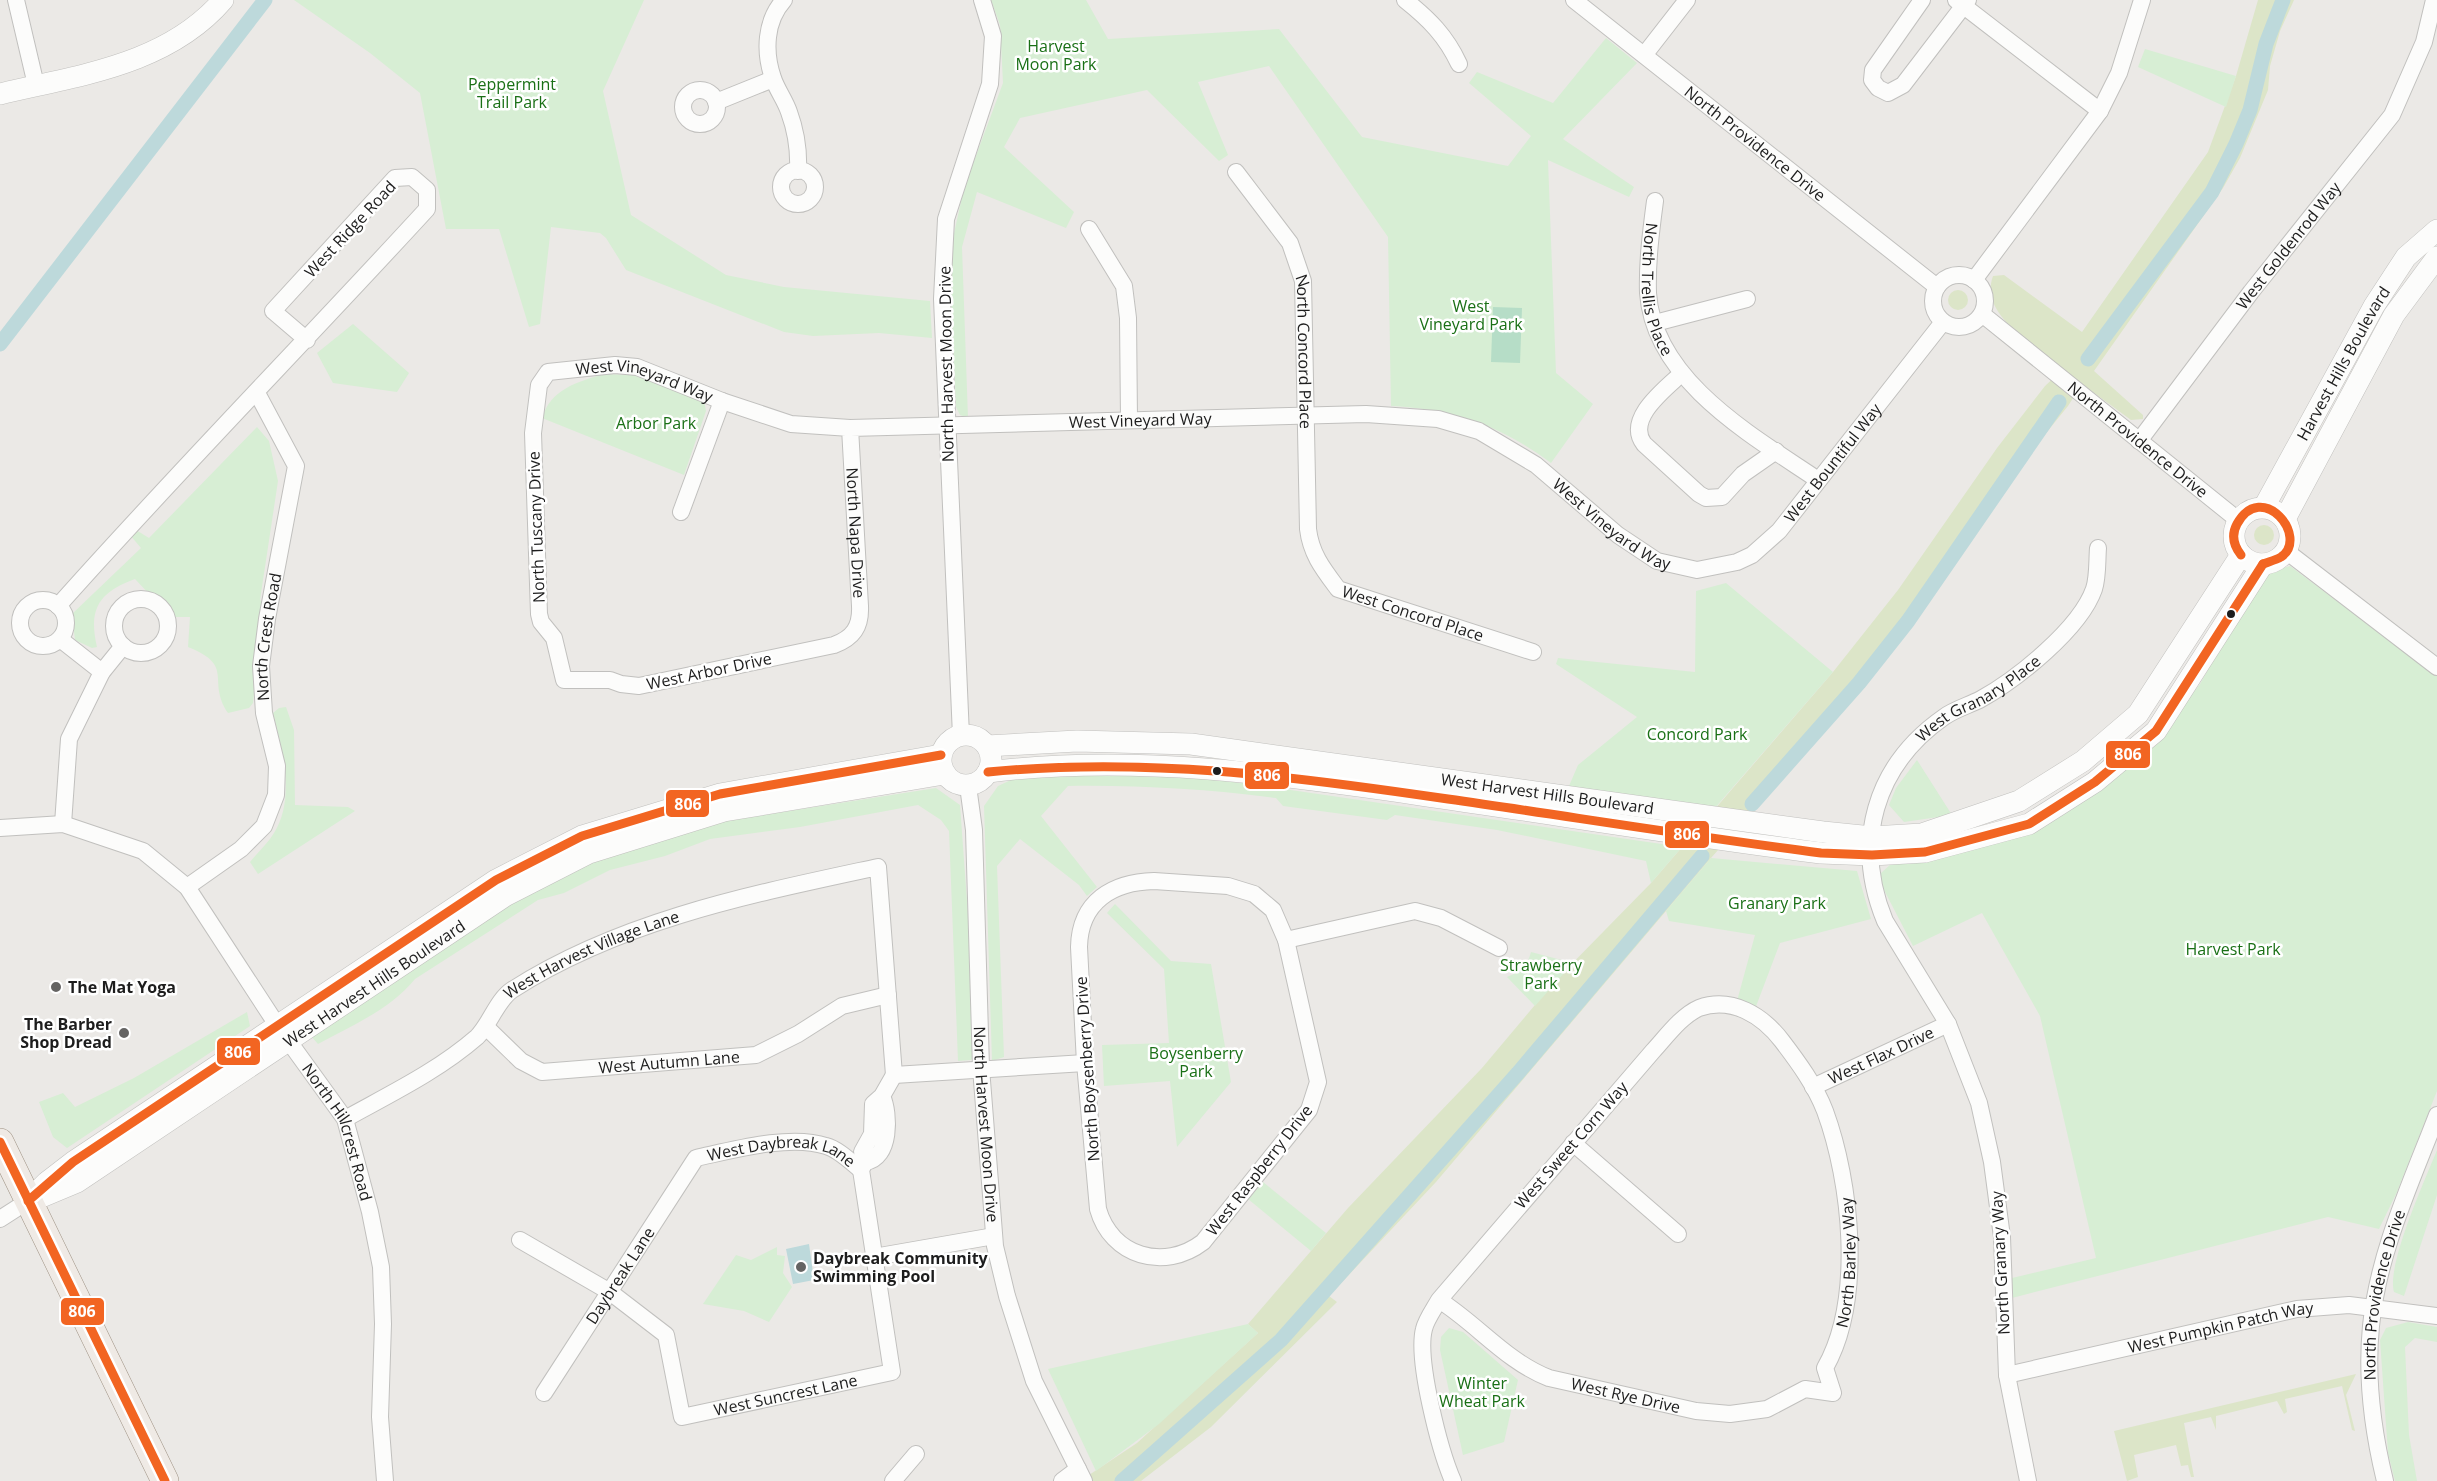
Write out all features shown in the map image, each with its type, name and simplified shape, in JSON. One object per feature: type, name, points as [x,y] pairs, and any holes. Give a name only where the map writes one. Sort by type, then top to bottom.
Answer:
[{"type":"main road","points":[[0,1142],[165,1481]]},
{"type":"street","points":[[16,0],[36,85]]},
{"type":"street","points":[[0,94],[148,56],[192,30],[223,0]]},
{"type":"street","points":[[784,0],[770,25],[766,47],[773,79],[789,111],[799,148],[798,171]]},
{"type":"street","name":"North Harvest Moon Drive","points":[[961,736],[942,299],[945,219],[990,84],[993,36],[982,0]]},
{"type":"street","points":[[1405,0],[1437,27],[1449,41],[1459,64]]},
{"type":"street","name":"North Providence Drive","points":[[1574,0],[1937,287]]},
{"type":"street","points":[[1645,54],[1688,0]]},
{"type":"street","points":[[1922,0],[1873,70],[1872,80],[1878,88],[1888,93],[1903,85],[1962,2],[2100,111]]},
{"type":"street","points":[[1974,280],[2100,111],[2119,74],[2142,0]]},
{"type":"street","name":"West Goldenrod Way","points":[[2139,441],[2251,292],[2392,115],[2431,44],[2434,0]]},
{"type":"street","points":[[716,102],[773,79]]},
{"type":"street","name":"North Concord Place","points":[[1236,172],[1290,243],[1303,281],[1308,529],[1311,550]]},
{"type":"street","name":"West Ridge Road","points":[[58,606],[307,340],[427,209],[427,190],[412,177],[395,178],[273,311],[307,340]]},
{"type":"street","name":"North Trellis Place","points":[[1655,201],[1649,246],[1648,293],[1655,323],[1682,374],[1696,390],[1818,480]]},
{"type":"street","points":[[1089,229],[1124,286],[1128,318],[1129,420]]},
{"type":"street","name":"Harvest Hills Boulevard","points":[[2264,507],[2374,306],[2406,257],[2437,230]]},
{"type":"street","name":"Harvest Hills Boulevard","points":[[2285,519],[2394,315],[2437,257]]},
{"type":"street","points":[[1966,276],[1974,280],[1984,299],[1982,314],[1964,326],[1943,322],[1934,309],[1934,294],[1937,287],[1950,277],[1966,276]]},
{"type":"street","points":[[1655,323],[1747,299]]},
{"type":"street","name":"North Providence Drive","points":[[1982,314],[2238,520]]},
{"type":"street","name":"West Bountiful Way","points":[[1697,570],[1737,562],[1752,555],[1779,531],[1943,322]]},
{"type":"street","name":"West Vineyard Way","points":[[548,372],[615,365],[637,367],[722,401],[791,424],[850,428],[1305,416],[1438,419],[1479,431],[1536,465],[1636,548],[1657,561],[1697,570]]},
{"type":"street","name":"North Tuscany Drive","points":[[548,372],[539,385],[533,433],[539,614],[541,622],[554,638],[564,680]]},
{"type":"street","name":"North Trellis Place","points":[[1682,374],[1642,417],[1639,433],[1644,444],[1699,494],[1706,498],[1722,497],[1743,474],[1776,451]]},
{"type":"street","name":"North Crest Road","points":[[188,887],[241,849],[264,826],[276,795],[277,765],[264,713],[261,666],[267,619],[296,466],[257,393]]},
{"type":"street","points":[[681,512],[722,401]]},
{"type":"street","name":"North Napa Drive","points":[[850,428],[860,606],[859,622],[851,636]]},
{"type":"street","points":[[2264,507],[2279,513],[2285,519],[2290,534],[2286,551],[2280,558],[2263,564],[2247,560],[2241,555],[2233,535],[2238,520],[2249,510],[2264,507]]},
{"type":"street","name":"West Granary Place","points":[[1872,846],[1872,815],[1881,789],[1909,750],[1945,716],[1981,699],[2013,679],[2047,651],[2076,620],[2094,589],[2098,548]]},
{"type":"street","name":"West Concord Place","points":[[1311,550],[1338,589],[1533,652]]},
{"type":"street","points":[[2286,551],[2437,667]]},
{"type":"street","name":"West Harvest Hills Boulevard","points":[[988,772],[1050,766],[1136,766],[1285,775],[1821,854],[1872,846],[1922,834],[2019,801],[2083,762],[2138,714],[2241,555]]},
{"type":"street","name":"West Harvest Hills Boulevard","points":[[987,747],[1077,741],[1191,744],[1823,832],[1872,846],[1925,852],[2029,824],[2095,782],[2156,731],[2263,564]]},
{"type":"street","points":[[50,601],[58,606],[66,622],[60,639],[53,645],[35,646],[27,641],[19,625],[20,616],[32,602],[50,601]]},
{"type":"street","name":"West Arbor Drive","points":[[564,680],[610,680],[639,686],[834,645],[851,636]]},
{"type":"street","points":[[60,639],[102,672]]},
{"type":"street","points":[[0,828],[63,824],[69,739],[102,672],[123,646]]},
{"type":"street","points":[[971,736],[987,747],[991,764],[988,772],[980,781],[968,786],[951,781],[943,765],[952,739],[971,736]]},
{"type":"street","name":"West Harvest Hills Boulevard","points":[[28,1201],[77,1182],[282,1032],[496,880],[582,836],[720,794],[943,765]]},
{"type":"street","name":"North Harvest Moon Drive","points":[[968,786],[974,830],[981,1068],[994,1236],[1007,1296],[1034,1381],[1081,1475]]},
{"type":"street","name":"North Hillcrest Road","points":[[63,824],[142,851],[188,887],[282,1032],[345,1119],[370,1212],[381,1267],[383,1324],[380,1417],[385,1481]]},
{"type":"street","name":"North Granary Way","points":[[1872,846],[1872,884],[1885,921],[1948,1024],[1979,1103],[1992,1162],[2002,1237],[2007,1375],[2028,1481]]},
{"type":"street","name":"West Harvest Village Lane","points":[[345,1119],[438,1066],[486,1027],[509,992],[583,951],[690,911],[878,867],[888,995]]},
{"type":"street","name":"North Boysenberry Drive","points":[[1120,1244],[1104,1226],[1098,1209],[1085,1063],[1079,939],[1088,911],[1103,893],[1116,887],[1142,881],[1228,886],[1254,894],[1265,901],[1281,925],[1286,940]]},
{"type":"street","points":[[1286,940],[1415,911],[1441,918],[1498,948]]},
{"type":"street","name":"West Raspberry Drive","points":[[1120,1244],[1141,1256],[1166,1257],[1187,1252],[1203,1242],[1309,1110],[1318,1082],[1286,940]]},
{"type":"street","points":[[888,995],[894,1075],[882,1096],[873,1104],[872,1134],[862,1152],[874,1257],[994,1236]]},
{"type":"street","name":"West Autumn Lane","points":[[486,1027],[521,1062],[542,1072],[709,1061],[756,1055],[798,1034],[842,1006],[888,995]]},
{"type":"street","name":"North Barley Way","points":[[1714,1006],[1728,1005],[1752,1012],[1761,1018],[1784,1044],[1813,1087],[1824,1110],[1840,1162],[1849,1252],[1845,1308],[1833,1354],[1825,1368],[1833,1393]]},
{"type":"street","name":"West Sweet Corn Way","points":[[1453,1481],[1439,1437],[1423,1359],[1424,1329],[1438,1300],[1653,1051],[1688,1014],[1700,1008],[1714,1006]]},
{"type":"street","name":"West Flax Drive","points":[[1813,1087],[1948,1024]]},
{"type":"street","points":[[894,1075],[1085,1063]]},
{"type":"street","name":"North Providence Drive","points":[[2385,1481],[2376,1443],[2370,1359],[2374,1309],[2399,1213],[2437,1115]]},
{"type":"street","name":"West Daybreak Lane","points":[[696,1158],[732,1150],[797,1141],[828,1146],[863,1166]]},
{"type":"street","points":[[1573,1143],[1678,1234]]},
{"type":"street","name":"Daybreak Lane","points":[[544,1393],[696,1158]]},
{"type":"street","points":[[0,1219],[28,1201]]},
{"type":"street","points":[[520,1240],[610,1292]]},
{"type":"street","name":"West Suncrest Lane","points":[[610,1292],[666,1335],[682,1417],[891,1371],[874,1257]]},
{"type":"street","name":"West Rye Drive","points":[[1438,1300],[1463,1316],[1526,1370],[1549,1378],[1696,1411],[1730,1414],[1767,1409],[1805,1389],[1833,1393]]},
{"type":"street","name":"West Pumpkin Patch Way","points":[[2007,1375],[2297,1309],[2349,1305],[2437,1316]]},
{"type":"street","points":[[893,1481],[916,1454]]},
{"type":"street","points":[[1062,1481],[1081,1475]]},
{"type":"green space","name":"Peppermint Trail Park","points":[[294,0],[644,0],[603,91],[631,215],[726,275],[784,287],[930,301],[932,338],[879,333],[813,336],[784,332],[626,270],[606,238],[600,233],[551,227],[540,324],[529,327],[499,229],[446,229],[420,93],[370,53]]},
{"type":"green space","name":"West Vineyard Park","points":[[991,0],[1086,0],[1108,39],[1279,29],[1362,137],[1508,166],[1531,136],[1469,83],[1477,72],[1553,103],[1606,38],[1637,63],[1563,139],[1634,187],[1629,197],[1548,160],[1556,373],[1593,404],[1551,463],[1513,438],[1476,421],[1436,411],[1391,406],[1388,237],[1269,66],[1198,82],[1228,155],[1219,161],[1147,90],[1020,118],[1004,147],[1074,212],[1066,228],[977,192],[962,247],[968,418],[960,415],[956,407],[949,256],[964,188],[1003,83],[1000,25]]},
{"type":"green space","points":[[2258,0],[2294,0],[2280,31],[2270,66],[2268,90],[2240,158],[2223,188],[2094,371],[2143,415],[2143,419],[2131,420],[2082,384],[2068,406],[2033,449],[1914,622],[1856,694],[1711,858],[1436,1182],[1329,1296],[1337,1302],[1211,1427],[1141,1481],[1080,1481],[1137,1443],[1258,1333],[1248,1324],[1348,1208],[1482,1068],[1556,980],[1651,883],[1833,672],[1898,590],[1997,448],[2045,386],[2063,369],[2013,329],[2002,317],[1994,304],[1991,291],[1993,276],[2004,275],[2082,332],[2208,152],[2236,76]]},
{"type":"green space","points":[[2145,49],[2236,76],[2226,107],[2138,67]]},
{"type":"green space","points":[[1954,290],[1962,290],[1968,296],[1968,304],[1962,310],[1954,310],[1948,304],[1948,296]]},
{"type":"green space","points":[[1493,307],[1522,308],[1520,363],[1491,362]]},
{"type":"green space","points":[[353,324],[409,373],[397,392],[333,383],[317,353]]},
{"type":"green space","name":"Arbor Park","points":[[604,374],[633,375],[704,401],[706,411],[684,475],[542,418],[546,408],[558,393],[584,380]]},
{"type":"green space","points":[[257,427],[269,441],[278,481],[260,600],[263,602],[253,703],[249,708],[228,713],[219,691],[216,668],[203,654],[188,647],[190,617],[171,617],[135,579],[113,590],[99,604],[94,622],[97,647],[92,648],[75,640],[72,614],[141,548],[130,535],[136,530],[149,538]]},
{"type":"green space","points":[[2264,525],[2271,528],[2274,535],[2271,542],[2264,545],[2257,542],[2254,535],[2257,528]]},
{"type":"green space","name":"Harvest Park","points":[[2290,566],[2437,676],[2437,1091],[2397,1192],[2379,1229],[2328,1217],[2012,1298],[2008,1279],[2096,1258],[2040,1016],[1982,913],[1913,946],[1883,888],[1880,874],[1892,863],[2040,825],[2157,737],[2200,684],[2249,596],[2270,572]]},
{"type":"green space","name":"Concord Park","points":[[1726,583],[1833,672],[1714,809],[1569,786],[1578,765],[1637,717],[1556,664],[1558,658],[1695,672],[1696,591]]},
{"type":"green space","points":[[286,707],[294,730],[295,805],[348,807],[355,811],[258,874],[250,862],[274,833],[281,819],[284,805],[285,774],[273,713],[279,708]]},
{"type":"green space","points":[[1917,760],[1952,815],[1904,822],[1889,805],[1896,788]]},
{"type":"green space","points":[[1080,775],[1189,777],[1242,783],[1682,847],[1651,883],[1646,861],[1497,830],[1395,815],[1387,820],[1283,806],[1276,798],[1224,792],[1120,786],[1068,786],[1041,816],[1097,887],[1087,896],[1079,885],[1020,839],[997,866],[1004,1057],[992,1061],[984,806],[998,786],[1013,779]]},
{"type":"green space","points":[[936,788],[960,805],[978,1052],[971,1060],[958,1061],[949,831],[941,820],[918,805],[800,827],[710,839],[665,856],[610,870],[564,893],[538,900],[415,979],[394,999],[357,1023],[318,1044],[310,1035],[521,895],[591,860],[700,825]]},
{"type":"green space","name":"Granary Park","points":[[1711,858],[1857,871],[1871,919],[1780,943],[1755,1009],[1737,1001],[1755,935],[1669,921],[1666,911]]},
{"type":"green space","name":"Boysenberry Park","points":[[1115,904],[1171,961],[1211,964],[1231,1082],[1177,1147],[1170,1081],[1104,1086],[1102,1045],[1169,1043],[1164,969],[1107,913]]},
{"type":"green space","name":"Strawberry Park","points":[[1531,952],[1573,963],[1535,1006],[1507,977],[1523,968]]},
{"type":"green space","points":[[247,1012],[250,1026],[67,1148],[53,1137],[39,1102],[63,1093],[75,1107],[134,1078]]},
{"type":"green space","points":[[2437,1150],[2437,1195],[2404,1296],[2394,1292],[2393,1279],[2396,1262],[2408,1221]]},
{"type":"green space","points":[[1263,1182],[1326,1233],[1311,1251],[1248,1199]]},
{"type":"green space","points":[[777,1247],[777,1255],[785,1256],[783,1273],[792,1287],[769,1322],[744,1311],[703,1304],[736,1255],[751,1260]]},
{"type":"green space","points":[[2408,1322],[2437,1327],[2437,1342],[2415,1338],[2405,1347],[2409,1435],[2417,1481],[2395,1481],[2388,1453],[2380,1340],[2386,1328]]},
{"type":"green space","points":[[1248,1324],[1258,1333],[1159,1424],[1096,1471],[1048,1369]]},
{"type":"green space","name":"Winter Wheat Park","points":[[1449,1328],[1463,1332],[1518,1380],[1504,1442],[1463,1455],[1440,1350],[1441,1337]]},
{"type":"green space","points":[[2356,1374],[2346,1395],[2355,1431],[2352,1430],[2342,1386],[2285,1399],[2287,1412],[2284,1414],[2277,1401],[2216,1416],[2216,1430],[2211,1417],[2184,1423],[2194,1477],[2191,1477],[2188,1465],[2181,1466],[2176,1445],[2134,1455],[2138,1477],[2127,1481],[2114,1431]]},
{"type":"water","name":"Daybreak Community Swimming Pool","points":[[809,1244],[814,1280],[793,1284],[786,1249]]},
{"type":"waterway","points":[[0,344],[265,0]]},
{"type":"waterway","points":[[2088,359],[2212,192],[2250,110],[2266,44],[2283,0]]},
{"type":"waterway","points":[[1752,804],[1859,683],[1908,621],[2059,402]]},
{"type":"waterway","points":[[1122,1481],[1281,1340],[1518,1073],[1702,856]]},
{"type":"transit line","name":"806","points":[[2241,555],[2234,540],[2237,524],[2247,512],[2258,507],[2270,509],[2279,516],[2290,537],[2288,548],[2281,557],[2263,564]]},
{"type":"transit line","name":"806","points":[[988,772],[1104,767],[1219,771],[1333,783],[1821,853],[1872,855],[1925,852],[2029,824],[2095,782],[2156,731],[2263,564]]},
{"type":"transit line","name":"806","points":[[28,1201],[73,1162],[496,880],[582,836],[720,794],[941,755]]},
{"type":"transit line","name":"806","points":[[0,1142],[165,1481]]},
{"type":"place","name":"The Mat Yoga","points":[[56,987]]},
{"type":"place","name":"The Barber Shop Dread","points":[[124,1033]]},
{"type":"place","name":"Daybreak Community Swimming Pool","points":[[801,1267]]},
{"type":"park label","name":"Harvest Moon Park","points":[[1056,55]]}]
